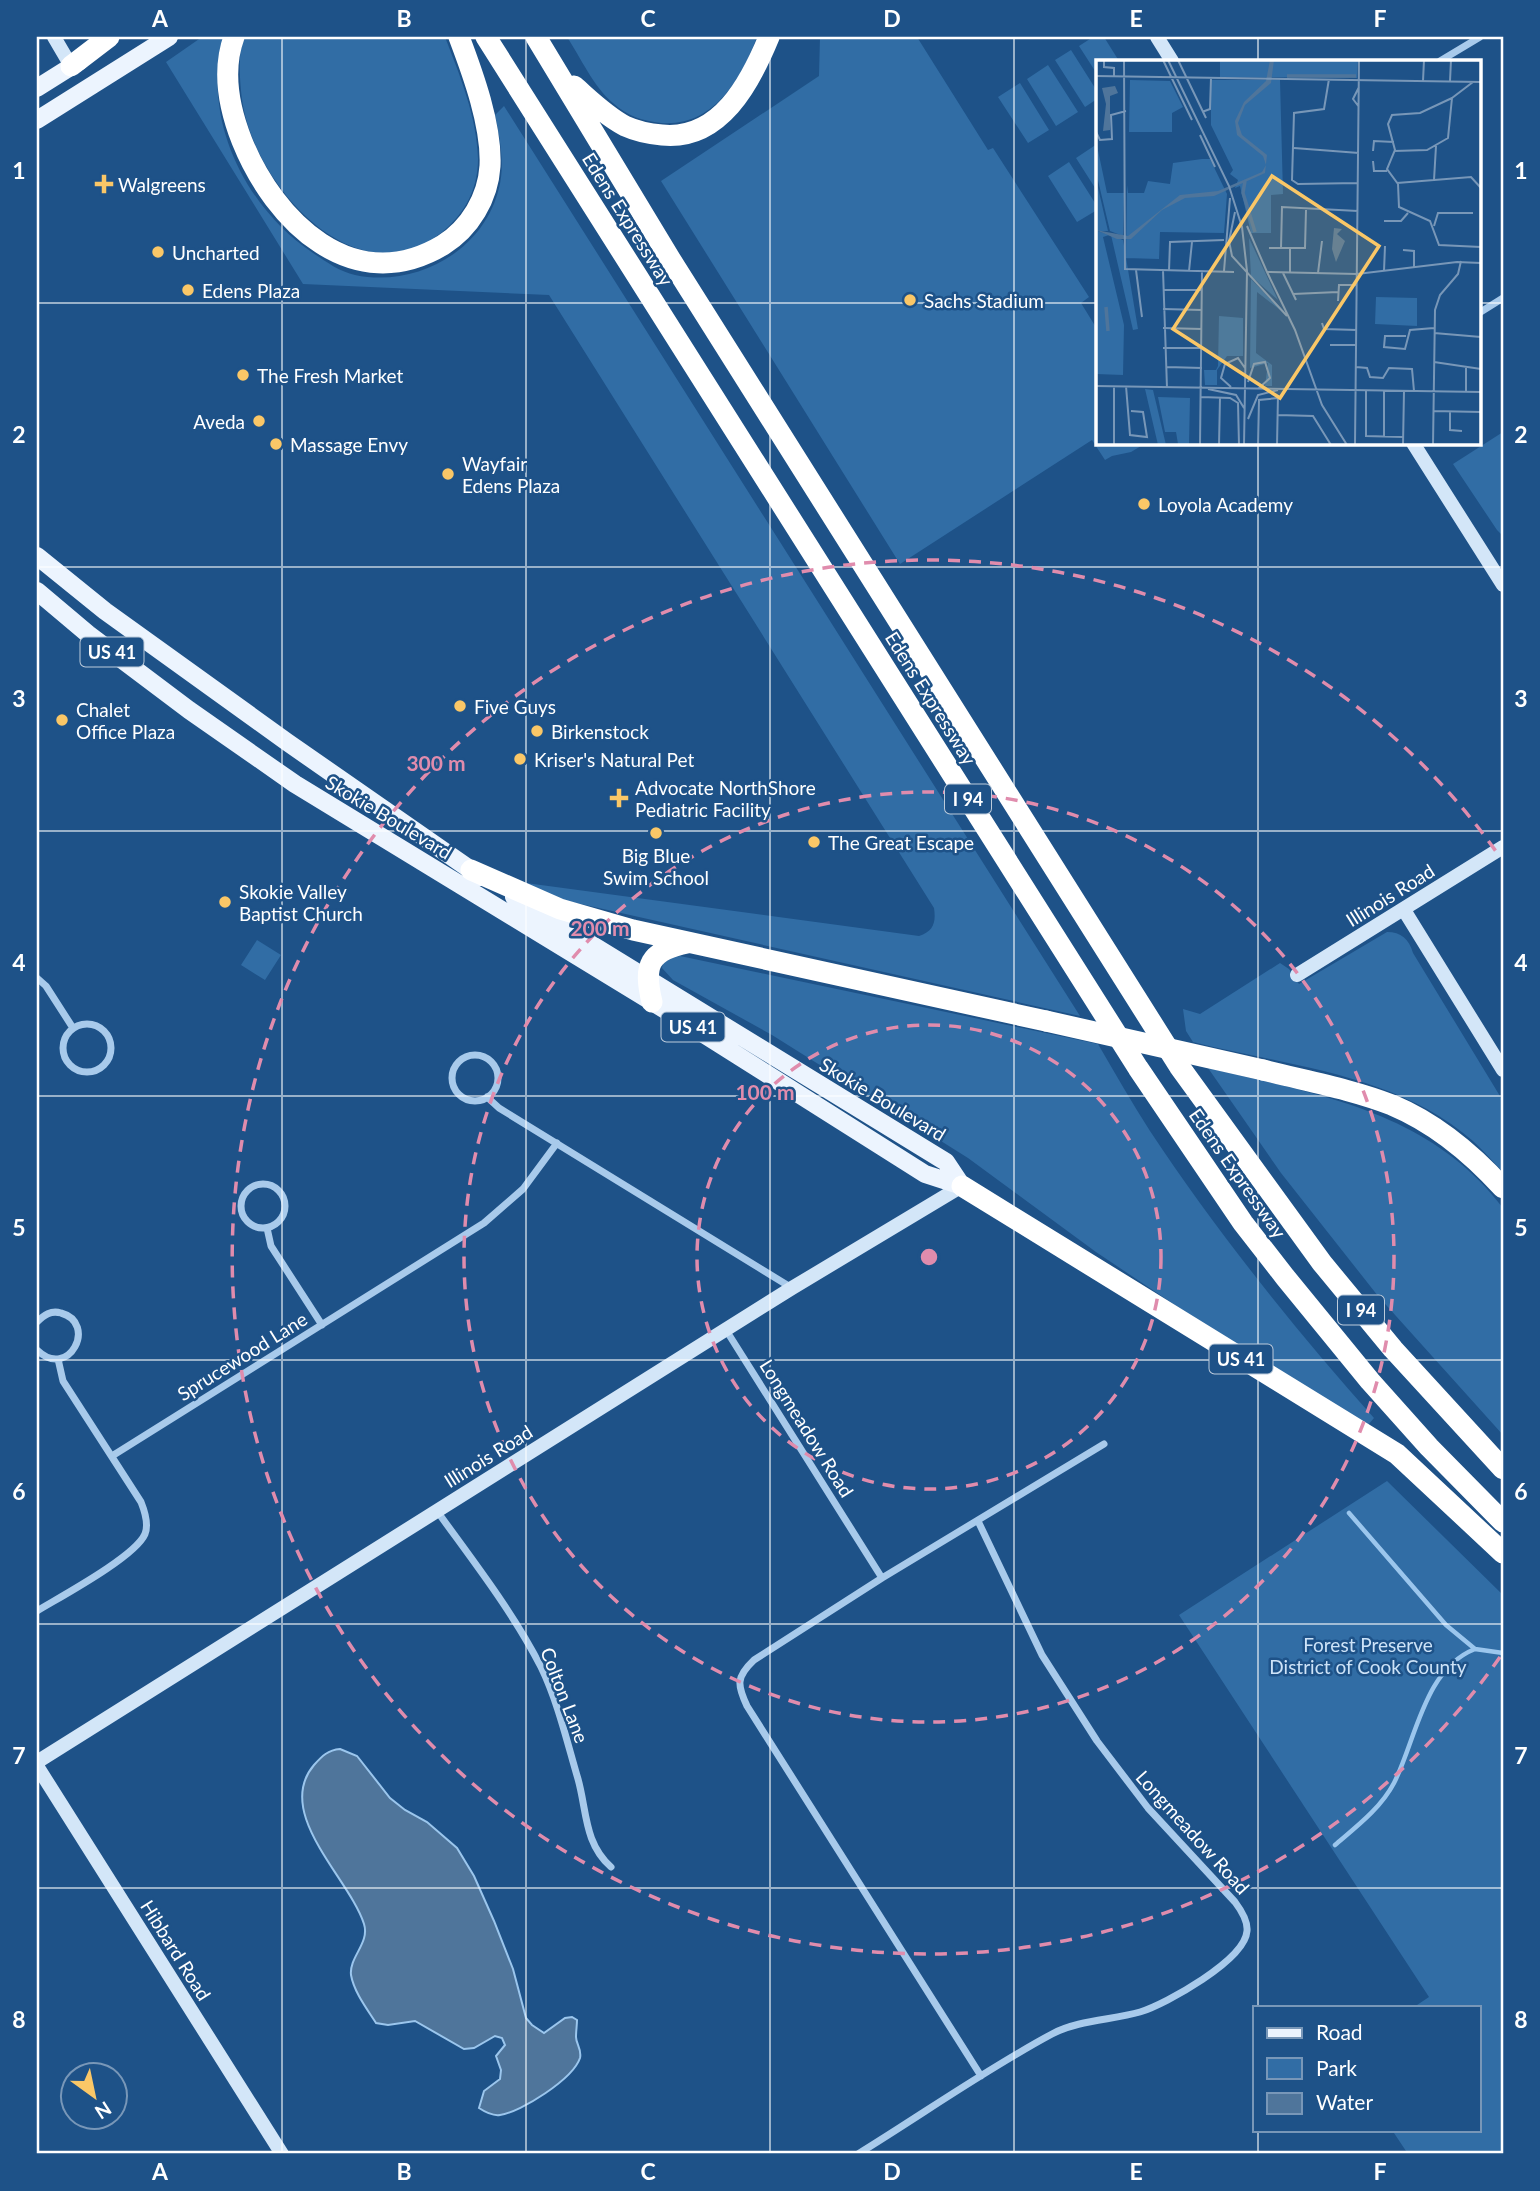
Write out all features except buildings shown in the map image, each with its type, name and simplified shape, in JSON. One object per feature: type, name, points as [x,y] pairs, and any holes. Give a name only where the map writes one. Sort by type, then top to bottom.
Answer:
[{"type":"highway","points":[[71,66],[109,37]]},
{"type":"highway","points":[[234,37],[229,52],[231,105],[251,162],[265,187],[282,209],[327,247],[368,264],[389,264],[430,252],[452,239],[478,208],[486,188],[490,168],[490,145],[459,37]]},
{"type":"highway","name":"Edens Expressway","points":[[486,37],[1130,1056],[1243,1223],[1370,1381],[1429,1447],[1503,1522]]},
{"type":"highway","name":"Edens Expressway","points":[[536,37],[669,257],[1179,1066],[1322,1263],[1393,1349],[1503,1469]]},
{"type":"highway","points":[[557,71],[604,112],[626,127],[650,134],[674,136],[694,132],[712,123],[730,107],[749,78],[769,37]]},
{"type":"highway","name":"US 41","points":[[471,870],[560,909],[633,930],[1263,1070],[1362,1095],[1394,1106],[1450,1138],[1503,1188]]},
{"type":"highway","points":[[652,1002],[649,969],[658,954],[664,949],[692,941]]},
{"type":"highway","name":"US 41","points":[[962,1186],[1397,1454],[1503,1553]]},
{"type":"main road","points":[[37,88],[119,37]]},
{"type":"main road","points":[[37,120],[169,37]]},
{"type":"main road","name":"Skokie Boulevard","points":[[37,556],[105,611],[471,870],[946,1162],[962,1186]]},
{"type":"main road","name":"Skokie Boulevard","points":[[37,591],[88,634],[189,710],[295,784],[652,1002],[925,1174],[962,1186]]},
{"type":"street","points":[[54,37],[71,66]]},
{"type":"street","points":[[1157,37],[1171,60]]},
{"type":"street","points":[[1442,60],[1480,37]]},
{"type":"street","points":[[1480,312],[1503,298]]},
{"type":"street","points":[[1414,444],[1502,579]]},
{"type":"street","name":"Illinois Road","points":[[1297,975],[1503,847]]},
{"type":"street","points":[[1404,910],[1503,1070]]},
{"type":"street","points":[[37,978],[46,986],[73,1028]]},
{"type":"street","points":[[89,1024],[97,1026],[108,1037],[111,1053],[102,1067],[88,1072],[73,1068],[67,1063],[62,1048],[73,1028],[89,1024]]},
{"type":"street","points":[[480,1055],[493,1063],[496,1085],[487,1097],[466,1099],[454,1089],[452,1074],[459,1061],[466,1056],[480,1055]]},
{"type":"street","points":[[487,1097],[499,1108],[792,1288]]},
{"type":"street","name":"Sprucewood Lane","points":[[112,1456],[484,1223],[523,1189],[557,1143]]},
{"type":"street","points":[[265,1184],[277,1190],[285,1209],[279,1221],[267,1227],[260,1228],[246,1221],[241,1207],[245,1193],[265,1184]]},
{"type":"street","name":"Illinois Road","points":[[37,1764],[792,1288],[962,1186]]},
{"type":"street","points":[[267,1227],[271,1246],[322,1325]]},
{"type":"street","points":[[37,1322],[49,1313],[57,1312],[64,1314],[75,1324],[78,1331],[76,1346],[66,1356],[58,1359],[43,1356],[37,1350]]},
{"type":"street","name":"Longmeadow Road","points":[[726,1330],[883,1578]]},
{"type":"street","points":[[37,1611],[129,1553],[145,1534],[147,1524],[141,1502],[63,1381],[58,1359]]},
{"type":"street","points":[[981,2076],[747,1706],[740,1689],[741,1674],[754,1660],[883,1578],[1104,1444]]},
{"type":"street","name":"Colton Lane","points":[[437,1511],[494,1591],[542,1670],[580,1787],[590,1835],[599,1855],[611,1867]]},
{"type":"street","name":"Longmeadow Road","points":[[858,2154],[981,2076],[1060,2030],[1141,2011],[1165,2001],[1239,1951],[1247,1931],[1242,1911],[1134,1792],[1067,1696],[1042,1655],[978,1521]]},
{"type":"street","name":"Hibbard Road","points":[[37,1764],[282,2154]]},
{"type":"green space","points":[[202,37],[225,37],[219,67],[218,98],[234,158],[249,186],[267,212],[289,234],[328,263],[355,275],[378,278],[423,270],[463,247],[479,230],[491,210],[501,179],[502,161],[495,115],[504,106],[1080,1016],[554,898],[526,883],[919,936],[931,929],[935,918],[934,908],[549,295],[303,284],[166,62]]},
{"type":"green space","points":[[245,37],[445,37],[471,112],[478,159],[474,187],[467,204],[456,219],[416,248],[381,253],[348,245],[317,226],[289,199],[267,167],[250,133],[240,76],[242,42]]},
{"type":"green space","points":[[567,37],[757,37],[734,84],[710,109],[680,122],[661,123],[636,117],[613,103],[593,80]]},
{"type":"green space","name":"Sachs Stadium","points":[[820,37],[917,37],[988,150],[993,148],[1089,297],[1081,303],[1096,327],[1096,444],[1144,444],[1131,452],[1105,460],[1092,440],[900,564],[661,181],[819,76]]},
{"type":"green space","points":[[1093,37],[1104,37],[1118,60],[1096,60],[1096,72],[1079,46]]},
{"type":"green space","points":[[1071,50],[1096,89],[1096,100],[1085,107],[1055,60]]},
{"type":"green space","points":[[1048,65],[1078,112],[1056,126],[1027,79]]},
{"type":"green space","points":[[1020,83],[1049,130],[1028,143],[998,97]]},
{"type":"green space","points":[[1096,145],[1096,189],[1076,158]]},
{"type":"green space","points":[[1069,162],[1096,204],[1096,211],[1077,222],[1048,176]]},
{"type":"green space","points":[[1503,432],[1503,536],[1453,464]]},
{"type":"green space","points":[[1387,932],[1404,937],[1409,944],[1503,1101],[1503,1172],[1473,1141],[1443,1118],[1411,1101],[1340,1075],[1193,1042],[1186,1031],[1183,1009],[1200,1014],[1280,963],[1289,969],[1299,984]]},
{"type":"green space","points":[[257,940],[281,955],[265,980],[241,965]]},
{"type":"green space","points":[[680,956],[1098,1044],[1150,1131],[1202,1206],[1286,1314],[1374,1418],[1368,1425],[1178,1307],[1096,1252],[968,1158],[772,1035],[673,980],[662,968],[663,963]]},
{"type":"green space","points":[[1208,1068],[1331,1099],[1406,1128],[1441,1149],[1474,1175],[1503,1208],[1503,1435],[1378,1296],[1281,1173]]},
{"type":"green space","name":"Forest Preserve District of Cook County","points":[[1387,1481],[1503,1595],[1503,2154],[1408,2154],[1393,2132],[1480,2132],[1480,2006],[1416,2006],[1429,1997],[1179,1615]]},
{"type":"water","points":[[340,1749],[357,1756],[390,1798],[427,1822],[457,1848],[474,1876],[494,1921],[513,1969],[526,2018],[532,2025],[544,2033],[565,2018],[572,2017],[577,2020],[576,2037],[580,2058],[575,2066],[557,2084],[520,2108],[497,2115],[479,2108],[484,2091],[500,2079],[501,2070],[496,2056],[505,2045],[502,2038],[495,2036],[474,2048],[464,2049],[415,2021],[388,2025],[376,2023],[358,1994],[351,1968],[362,1944],[364,1924],[356,1906],[318,1846],[308,1825],[303,1804],[304,1784],[314,1765],[326,1754]]},
{"type":"waterway","points":[[1349,1513],[1446,1625],[1475,1649],[1503,1653]]},
{"type":"waterway","points":[[1335,1845],[1368,1817],[1389,1792],[1433,1689],[1444,1672],[1475,1649]]},
{"type":"place","name":"Walgreens","points":[[104,184]]},
{"type":"place","name":"Uncharted","points":[[158,252]]},
{"type":"place","name":"Edens Plaza","points":[[188,290]]},
{"type":"place","name":"Sachs Stadium","points":[[910,300]]},
{"type":"place","name":"The Fresh Market","points":[[243,375]]},
{"type":"place","name":"Aveda","points":[[259,421]]},
{"type":"place","name":"Massage Envy","points":[[276,444]]},
{"type":"place","name":"Wayfair Edens Plaza","points":[[448,474]]},
{"type":"place","name":"Loyola Academy","points":[[1144,504]]},
{"type":"place","name":"Five Guys","points":[[460,706]]},
{"type":"place","name":"Chalet Office Plaza","points":[[62,720]]},
{"type":"place","name":"Birkenstock","points":[[537,731]]},
{"type":"place","name":"Kriser's Natural Pet","points":[[520,759]]},
{"type":"place","name":"Advocate NorthShore Pediatric Facility","points":[[619,798]]},
{"type":"place","name":"Big Blue Swim School","points":[[656,833]]},
{"type":"place","name":"The Great Escape","points":[[814,842]]},
{"type":"place","name":"Skokie Valley Baptist Church","points":[[225,902]]}]
